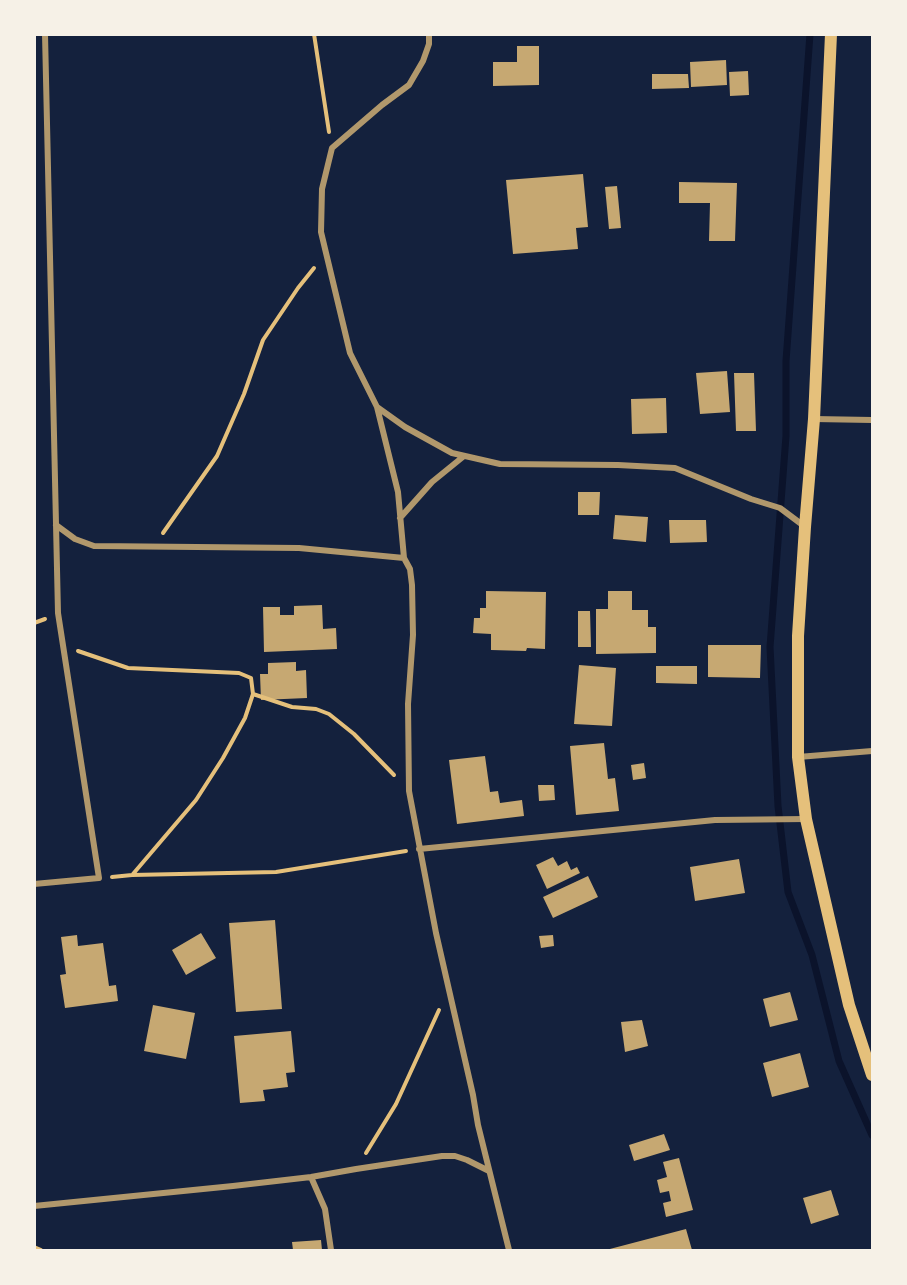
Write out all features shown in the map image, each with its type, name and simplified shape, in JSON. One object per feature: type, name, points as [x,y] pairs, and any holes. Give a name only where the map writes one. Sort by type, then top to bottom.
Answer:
[{"type":"main road","points":[[831,34],[814,419],[798,636],[798,757],[806,819],[849,1005],[873,1075]]},
{"type":"street","points":[[34,884],[99,878],[58,613],[45,34]]},
{"type":"street","points":[[429,34],[429,44],[423,61],[409,85],[332,148],[322,189],[321,232],[350,353],[377,407],[398,492],[404,558],[410,569],[412,585],[413,635],[408,705],[409,791],[448,989],[509,1251]]},
{"type":"street","points":[[377,407],[405,427],[452,453],[500,464],[675,468],[750,499],[780,508],[805,527]]},
{"type":"street","points":[[814,419],[873,420]]},
{"type":"street","points":[[400,519],[432,482],[464,456]]},
{"type":"street","points":[[56,525],[75,539],[94,546],[299,549],[404,558]]},
{"type":"street","points":[[798,757],[873,751]]},
{"type":"street","points":[[419,849],[715,820],[806,819]]},
{"type":"street","points":[[34,1206],[311,1177],[442,1155],[467,1160],[489,1171]]},
{"type":"street","points":[[311,1177],[325,1209],[331,1251]]},
{"type":"path","points":[[314,34],[332,148]]},
{"type":"path","points":[[154,546],[217,456],[244,394],[263,340],[298,288],[326,253]]},
{"type":"path","points":[[63,646],[128,668],[239,673],[251,678],[253,694],[244,718],[223,758],[196,800],[132,875]]},
{"type":"path","points":[[253,694],[292,707],[316,709],[329,714],[354,734],[409,791]]},
{"type":"path","points":[[99,878],[132,875],[276,872],[419,849]]},
{"type":"path","points":[[356,1169],[396,1104],[448,989]]},
{"type":"path","points":[[34,1247],[41,1251]]},
{"type":"building","points":[[517,46],[539,46],[539,85],[493,86],[493,62],[517,62]]},
{"type":"building","points":[[726,60],[727,85],[691,87],[690,62]]},
{"type":"building","points":[[748,71],[749,95],[730,96],[729,72]]},
{"type":"building","points":[[652,74],[688,74],[689,88],[652,89]]},
{"type":"building","points":[[583,174],[588,227],[576,228],[578,249],[513,254],[506,180]]},
{"type":"building","points":[[679,182],[737,183],[735,241],[709,241],[710,203],[679,203]]},
{"type":"building","points":[[617,186],[621,228],[609,229],[605,187]]},
{"type":"building","points":[[727,371],[730,412],[700,414],[696,373]]},
{"type":"building","points":[[734,373],[754,373],[756,431],[736,431]]},
{"type":"building","points":[[666,398],[667,433],[632,434],[631,399]]},
{"type":"building","points":[[578,492],[600,492],[599,515],[578,515]]},
{"type":"building","points":[[615,515],[648,517],[646,542],[613,539]]},
{"type":"building","points":[[669,520],[706,520],[707,542],[670,543]]},
{"type":"building","points":[[486,591],[546,592],[545,649],[491,650],[491,634],[473,633],[474,618],[480,618],[480,608],[486,608]]},
{"type":"building","points":[[608,591],[632,591],[632,610],[648,610],[648,627],[656,627],[656,653],[596,654],[596,609],[608,609]]},
{"type":"building","points":[[322,605],[323,629],[336,628],[337,649],[264,652],[263,607],[280,607],[280,615],[294,615],[294,606]]},
{"type":"building","points":[[578,611],[590,611],[591,647],[578,647]]},
{"type":"building","points":[[708,645],[761,645],[760,678],[708,677]]},
{"type":"building","points":[[296,662],[296,671],[306,670],[307,698],[261,700],[260,674],[268,674],[268,663]]},
{"type":"building","points":[[579,665],[616,668],[612,726],[574,724]]},
{"type":"building","points":[[656,666],[697,666],[697,684],[656,683]]},
{"type":"building","points":[[604,743],[608,779],[615,778],[619,811],[576,815],[570,746]]},
{"type":"building","points":[[485,756],[490,792],[498,791],[500,803],[522,800],[524,816],[457,824],[449,760]]},
{"type":"building","points":[[644,763],[646,778],[633,780],[631,765]]},
{"type":"building","points":[[538,785],[554,785],[555,800],[539,801]]},
{"type":"building","points":[[553,857],[558,866],[567,861],[571,870],[577,867],[580,873],[547,889],[536,865]]},
{"type":"building","points":[[739,859],[745,893],[695,901],[690,867]]},
{"type":"building","points":[[588,876],[598,897],[553,918],[543,897]]},
{"type":"building","points":[[275,920],[282,1009],[236,1012],[229,923]]},
{"type":"building","points":[[201,933],[216,958],[186,975],[172,950]]},
{"type":"building","points":[[77,935],[78,946],[103,943],[109,986],[116,985],[118,1001],[65,1008],[60,975],[66,974],[61,937]]},
{"type":"building","points":[[553,935],[554,946],[541,948],[539,936]]},
{"type":"building","points":[[790,992],[798,1020],[770,1027],[763,999]]},
{"type":"building","points":[[153,1005],[195,1013],[186,1059],[144,1051]]},
{"type":"building","points":[[642,1020],[648,1046],[625,1052],[621,1022]]},
{"type":"building","points":[[291,1031],[295,1072],[286,1073],[288,1087],[263,1090],[265,1101],[240,1103],[234,1036]]},
{"type":"building","points":[[800,1053],[809,1087],[772,1097],[763,1063]]},
{"type":"building","points":[[664,1134],[670,1150],[634,1161],[629,1145]]},
{"type":"building","points":[[679,1158],[693,1210],[666,1217],[663,1203],[671,1201],[669,1191],[660,1193],[657,1180],[667,1177],[663,1162]]},
{"type":"building","points":[[831,1190],[839,1215],[811,1224],[803,1198]]},
{"type":"building","points":[[686,1229],[692,1250],[606,1250]]},
{"type":"building","points":[[321,1240],[322,1250],[293,1250],[292,1242]]},
{"type":"waterway","points":[[810,34],[786,361],[786,436],[770,647],[778,806],[788,892],[812,955],[839,1061],[872,1135]]}]
